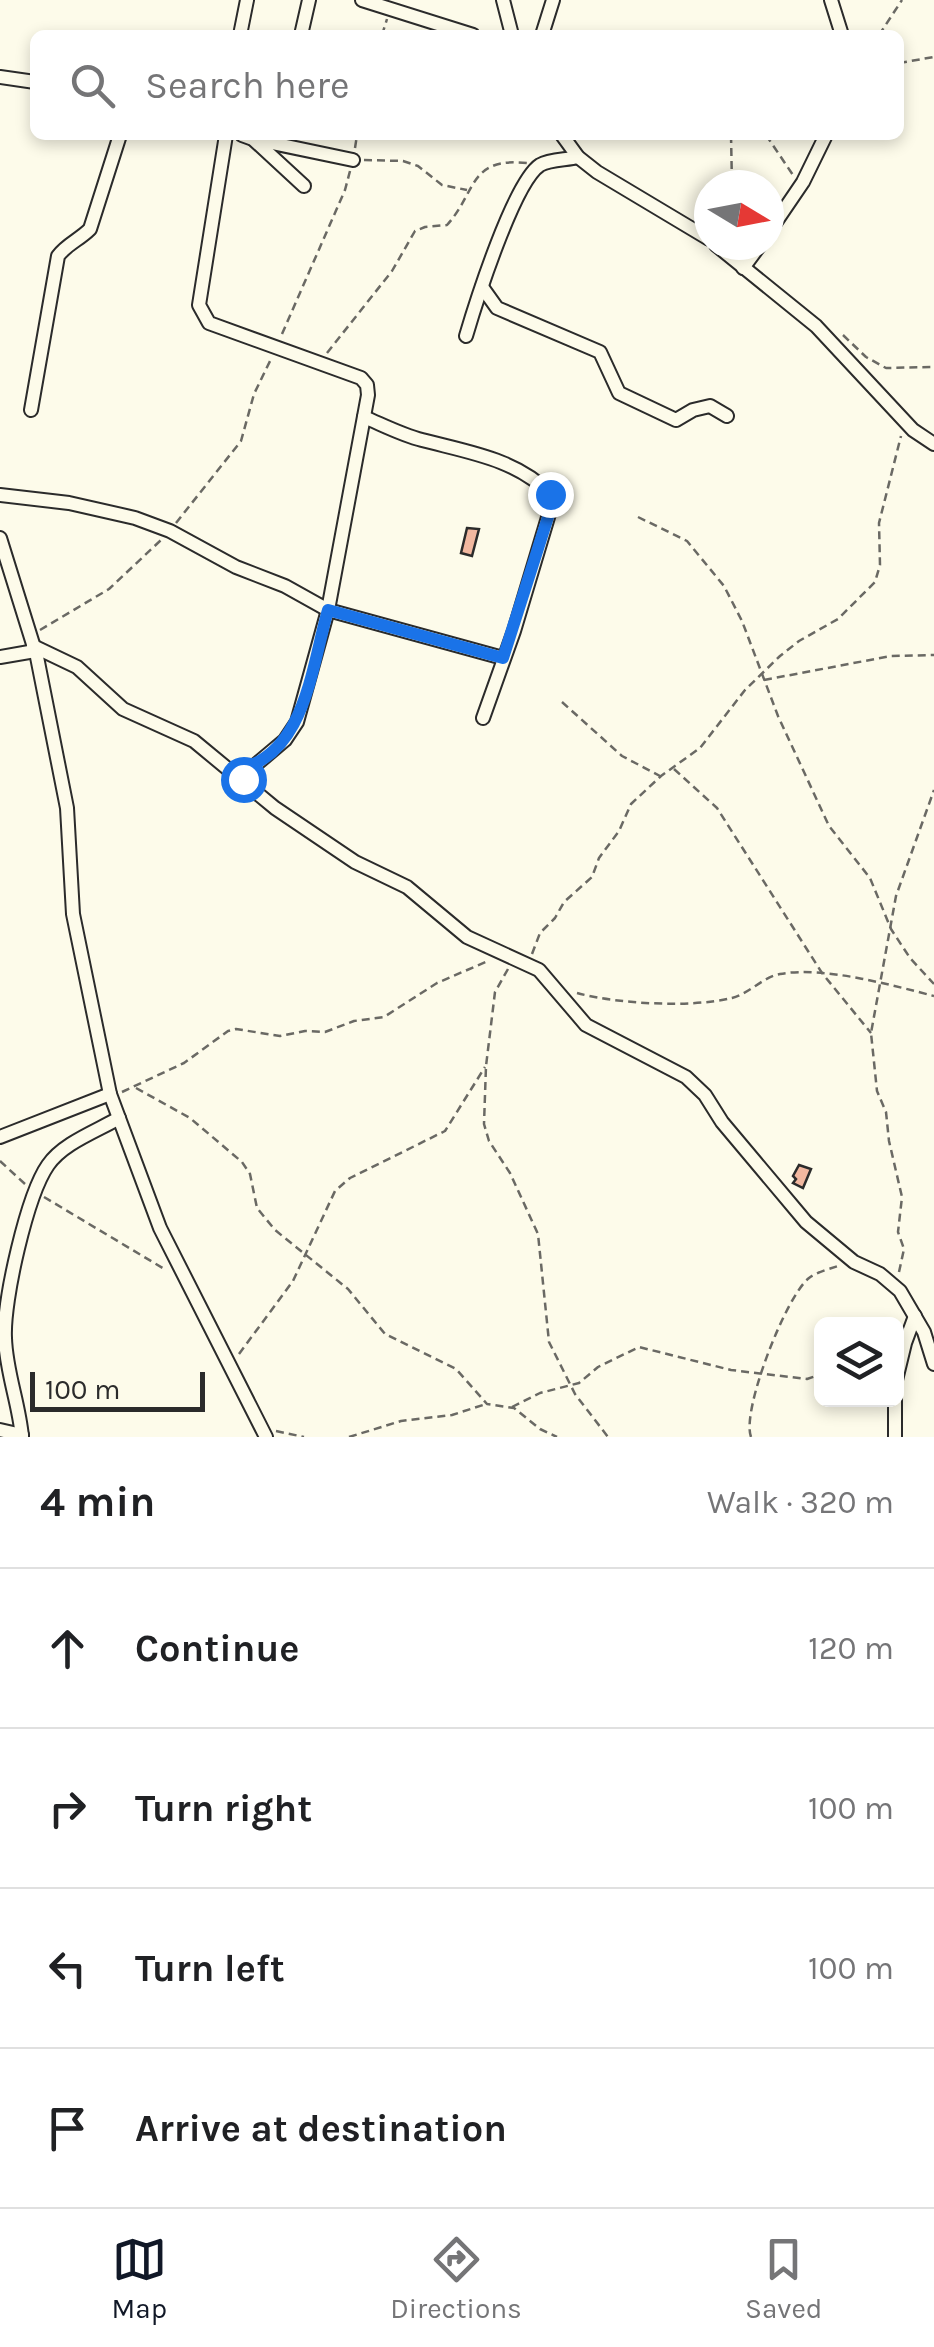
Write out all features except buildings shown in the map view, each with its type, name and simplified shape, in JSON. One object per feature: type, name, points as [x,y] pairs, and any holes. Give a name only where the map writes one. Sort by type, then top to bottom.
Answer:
[{"type":"street","points":[[241,30],[247,0]]},
{"type":"street","points":[[302,30],[309,0]]},
{"type":"street","points":[[362,0],[458,30]]},
{"type":"street","points":[[504,0],[511,30]]},
{"type":"street","points":[[544,30],[553,0]]},
{"type":"street","points":[[831,0],[840,30]]},
{"type":"street","points":[[0,77],[30,81]]},
{"type":"street","points":[[31,410],[58,256],[90,229],[118,140]]},
{"type":"street","points":[[225,140],[199,305],[209,324],[320,362],[367,384],[328,610],[297,722],[285,740],[253,767],[232,771]]},
{"type":"street","points":[[251,140],[304,186]]},
{"type":"street","points":[[262,140],[352,160]]},
{"type":"street","points":[[566,140],[578,157],[694,230]]},
{"type":"street","points":[[784,210],[823,140]]},
{"type":"street","points":[[466,336],[520,194],[538,166],[578,157]]},
{"type":"street","points":[[734,260],[816,326],[894,412],[934,444]]},
{"type":"street","points":[[743,268],[749,260]]},
{"type":"street","points":[[482,287],[497,308],[600,352],[619,393],[676,420],[710,406],[727,416]]},
{"type":"street","points":[[364,417],[418,439],[466,450],[509,466],[535,478],[550,494],[549,514],[483,718]]},
{"type":"street","points":[[0,495],[108,510],[170,531],[328,610],[503,658]]},
{"type":"street","points":[[0,538],[33,644],[70,830],[75,931],[110,1094],[160,1228],[265,1433]]},
{"type":"street","points":[[0,657],[33,644],[77,666],[123,708],[187,736],[294,821],[373,872],[408,888],[468,937],[547,976],[586,1026],[694,1084],[806,1222],[854,1262],[895,1286],[916,1316],[934,1364]]},
{"type":"street","points":[[0,1136],[110,1094]]},
{"type":"street","points":[[0,1430],[22,1436],[4,1336],[13,1279],[35,1192],[49,1163],[68,1147],[119,1118]]},
{"type":"street","points":[[904,1354],[916,1316]]},
{"type":"street","points":[[895,1407],[895,1437]]},
{"type":"path","points":[[882,30],[902,0]]},
{"type":"path","points":[[383,30],[390,8]]},
{"type":"path","points":[[904,63],[934,57]]},
{"type":"path","points":[[731,140],[732,170]]},
{"type":"path","points":[[770,140],[790,165],[799,188]]},
{"type":"path","points":[[33,644],[109,589],[170,531],[242,441],[254,394],[345,190],[352,160],[403,161],[418,166],[442,185],[467,190]]},
{"type":"path","points":[[320,362],[392,271],[409,238],[420,228],[447,225],[482,171],[495,165],[523,162],[538,166]]},
{"type":"path","points":[[816,326],[844,336],[866,358],[886,368],[934,367]]},
{"type":"path","points":[[528,965],[540,933],[568,897],[588,882],[631,804],[700,748],[761,674],[798,641],[842,615],[878,578],[878,523],[901,441],[894,412]]},
{"type":"path","points":[[638,517],[687,541],[724,586],[829,826],[870,878],[891,928],[910,958],[934,984]]},
{"type":"path","points":[[764,680],[891,656],[934,655]]},
{"type":"path","points":[[562,702],[622,756],[661,776]]},
{"type":"path","points":[[673,768],[717,808],[822,973],[871,1033]]},
{"type":"path","points":[[895,1286],[904,1249],[898,1232],[902,1197],[886,1112],[876,1091],[871,1033],[896,896],[934,790]]},
{"type":"path","points":[[110,1094],[136,1088],[184,1063],[228,1030],[280,1036],[325,1032],[354,1021],[384,1017],[437,983],[509,956]]},
{"type":"path","points":[[509,956],[495,992],[484,1124],[488,1141],[510,1173],[538,1234],[549,1342],[575,1394],[608,1437]]},
{"type":"path","points":[[556,988],[614,1000],[677,1004],[736,997],[775,975],[822,973],[934,996]]},
{"type":"path","points":[[230,1364],[293,1280],[335,1191],[350,1178],[445,1131],[486,1066]]},
{"type":"path","points":[[136,1088],[190,1118],[242,1162],[250,1174],[257,1208],[275,1230],[348,1289],[386,1334],[456,1369],[487,1404]]},
{"type":"path","points":[[0,1162],[35,1192],[152,1264],[184,1278]]},
{"type":"path","points":[[752,1437],[748,1427],[750,1411],[772,1340],[800,1289],[810,1277],[854,1262]]},
{"type":"path","points":[[510,1407],[540,1393],[572,1386],[638,1347],[731,1370],[814,1377]]},
{"type":"path","points":[[349,1437],[401,1421],[452,1415],[487,1404],[510,1407],[557,1437]]},
{"type":"path","points":[[265,1433],[304,1437]]},
{"type":"route","points":[[243,779],[232,771],[253,767],[285,740],[297,722],[328,610],[503,658],[549,514],[550,494]]}]
